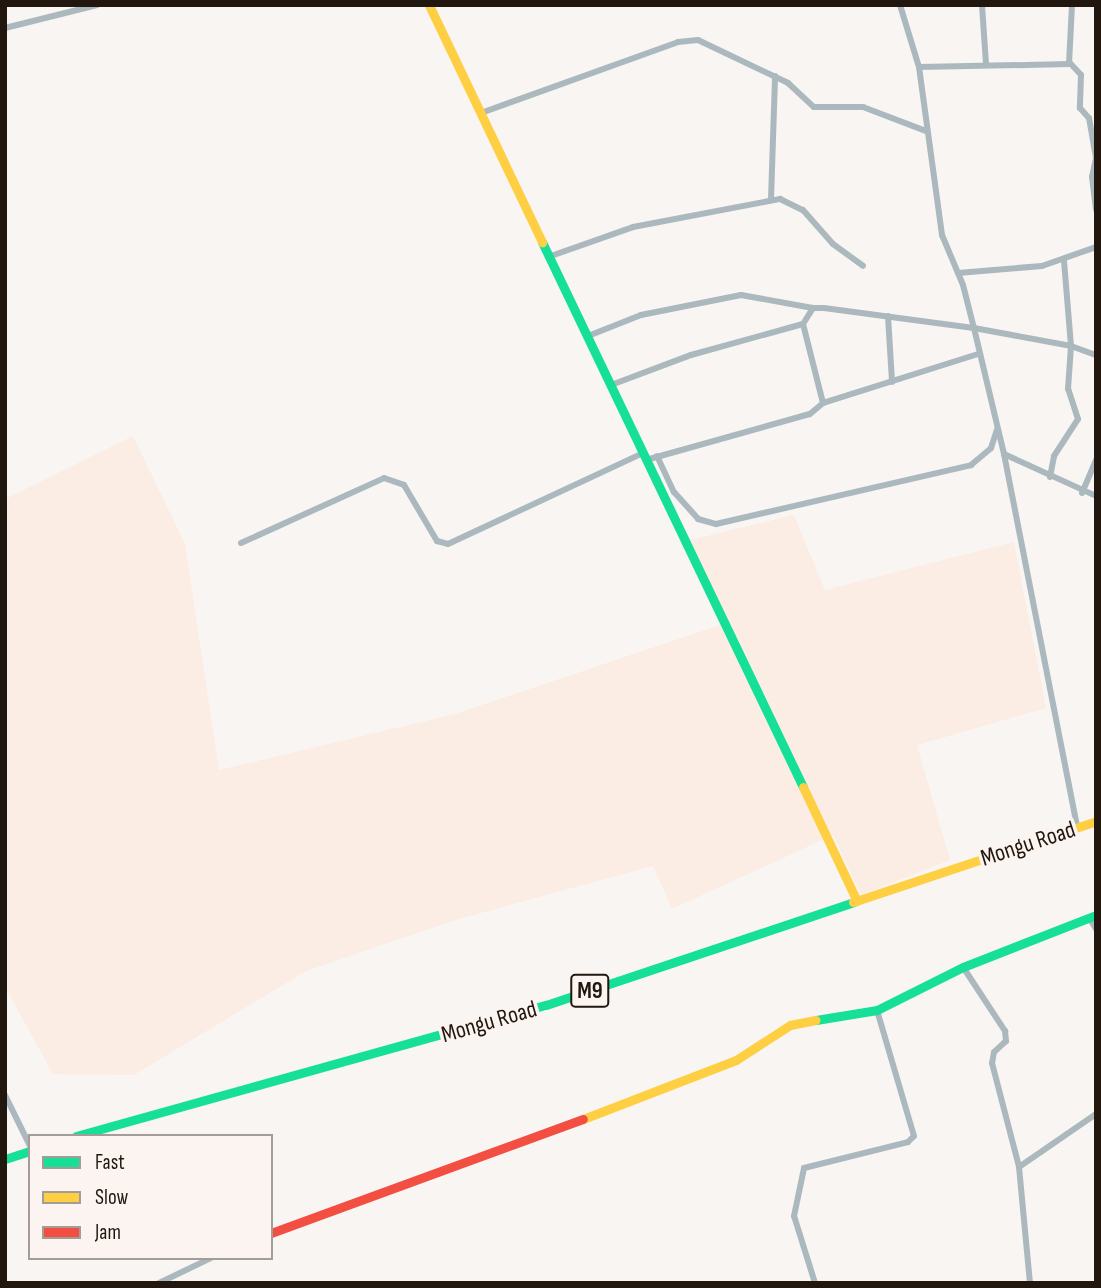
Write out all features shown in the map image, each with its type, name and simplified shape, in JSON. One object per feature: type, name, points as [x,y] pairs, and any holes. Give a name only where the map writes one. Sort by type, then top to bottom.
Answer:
[{"type":"street","points":[[5,28],[97,5]]},
{"type":"street","points":[[429,5],[858,901]]},
{"type":"street","points":[[900,5],[919,67],[942,235],[958,273],[974,328],[978,354],[1004,454],[1077,827]]},
{"type":"street","points":[[982,5],[986,64]]},
{"type":"street","points":[[1070,63],[1072,5]]},
{"type":"street","points":[[481,113],[687,40],[713,44],[775,76],[814,107],[863,107],[926,131]]},
{"type":"street","points":[[919,67],[1070,63],[1082,75],[1080,107],[1089,118],[1096,157],[1092,177],[1096,209]]},
{"type":"street","points":[[771,200],[775,76]]},
{"type":"street","points":[[548,257],[633,227],[771,200],[794,203],[833,244],[863,266]]},
{"type":"street","points":[[958,273],[1064,260],[1096,247]]},
{"type":"street","points":[[1050,477],[1054,456],[1078,419],[1068,389],[1071,346],[1064,260]]},
{"type":"street","points":[[588,336],[640,314],[741,295],[813,308],[974,328],[1071,346],[1096,355]]},
{"type":"street","points":[[611,385],[691,355],[803,324],[813,308]]},
{"type":"street","points":[[888,316],[892,382]]},
{"type":"street","points":[[803,324],[823,403]]},
{"type":"street","points":[[241,543],[384,478],[404,485],[437,541],[448,544],[645,456],[657,456],[810,414],[823,403],[978,354]]},
{"type":"street","points":[[657,456],[674,492],[698,519],[716,524],[971,465],[991,448],[998,428]]},
{"type":"street","points":[[1004,454],[1082,493],[1096,496]]},
{"type":"street","points":[[1082,493],[1096,460]]},
{"type":"street","name":"Mongu Road","points":[[83,1134],[492,1022],[1095,823]]},
{"type":"street","points":[[273,1232],[695,1079],[736,1060],[790,1025],[877,1010],[964,967],[1093,917],[1096,929]]},
{"type":"street","points":[[964,967],[1005,1031],[1006,1041],[994,1052],[992,1063],[1019,1167],[1030,1283]]},
{"type":"street","points":[[815,1283],[794,1216],[804,1168],[908,1142],[914,1136],[877,1010]]},
{"type":"street","points":[[5,1095],[28,1144]]},
{"type":"street","points":[[1019,1167],[1096,1114]]},
{"type":"street","points":[[5,1159],[28,1149]]},
{"type":"street","points":[[159,1283],[207,1260]]},
{"type":"shaded area","points":[[133,436],[185,544],[219,770],[455,714],[720,625],[682,542],[794,515],[825,590],[1014,542],[1046,708],[917,745],[950,860],[861,895],[833,835],[672,909],[653,866],[459,919],[306,971],[134,1075],[53,1074],[5,987],[5,499]]},
{"type":"traffic: fast","points":[[542,242],[803,787]]},
{"type":"traffic: fast","points":[[83,1134],[546,1005],[853,902]]},
{"type":"traffic: fast","points":[[816,1020],[877,1010],[963,967],[1096,915]]},
{"type":"traffic: fast","points":[[5,1159],[28,1152]]},
{"type":"traffic: slow","points":[[429,5],[542,242]]},
{"type":"traffic: slow","points":[[803,787],[857,901]]},
{"type":"traffic: slow","points":[[853,902],[1096,821]]},
{"type":"traffic: slow","points":[[583,1119],[736,1060],[790,1025],[816,1020]]},
{"type":"traffic: jam","points":[[273,1232],[583,1119]]}]
